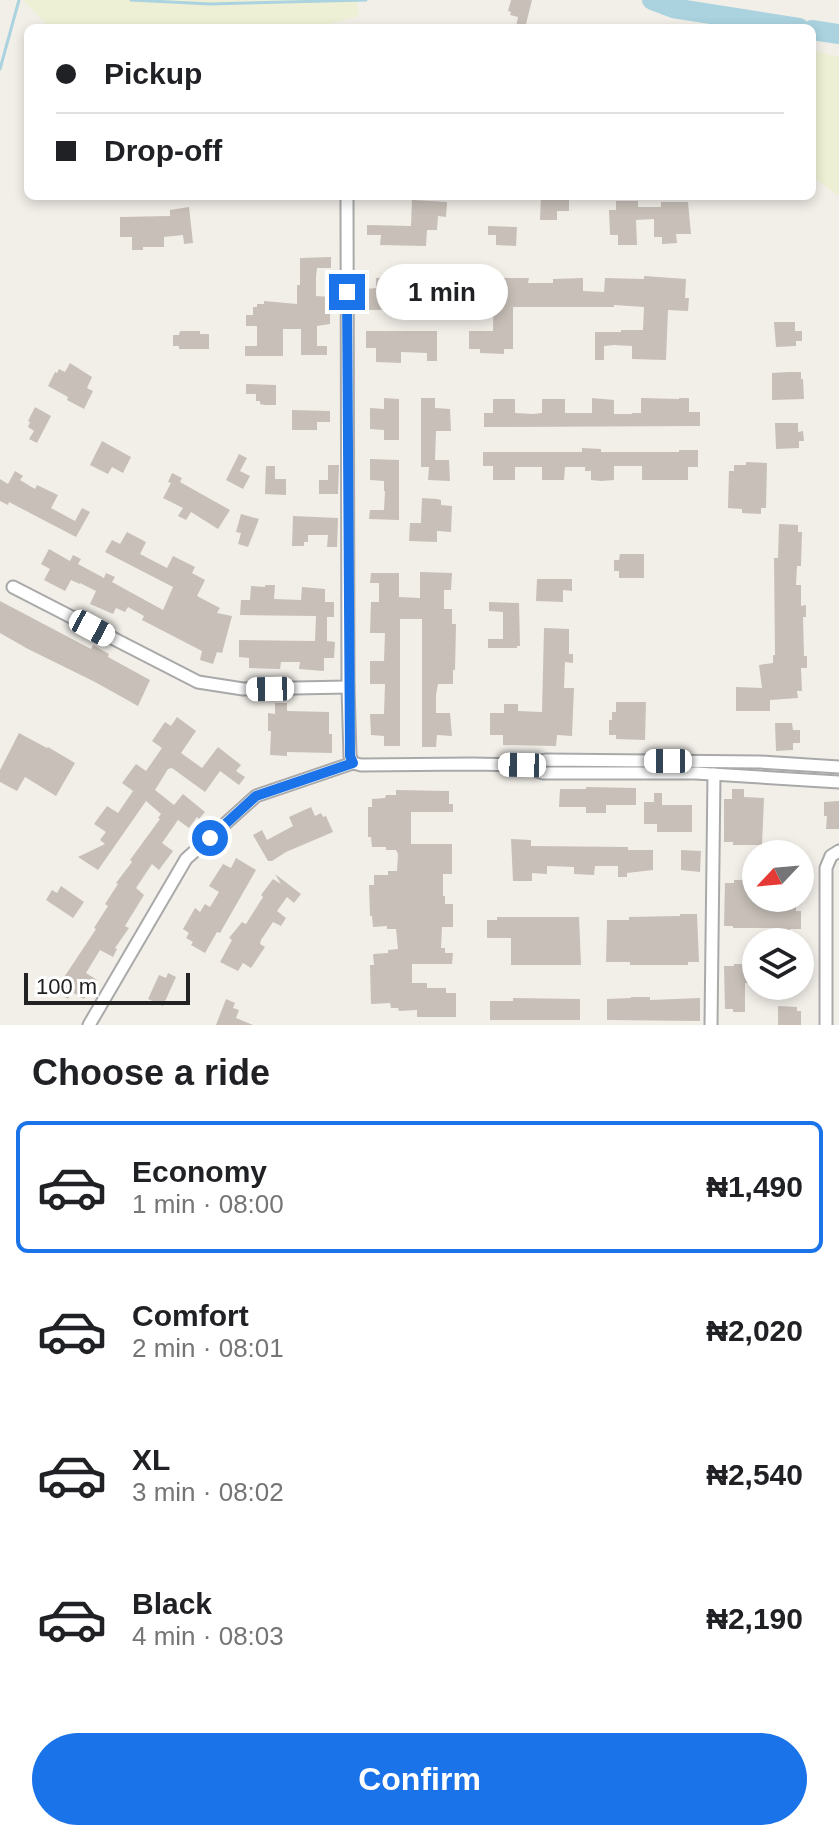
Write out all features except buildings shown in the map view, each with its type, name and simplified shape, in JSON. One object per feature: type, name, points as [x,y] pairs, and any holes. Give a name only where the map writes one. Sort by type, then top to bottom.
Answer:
[{"type":"street","points":[[347,200],[348,687],[350,756],[353,763]]},
{"type":"street","points":[[13,587],[198,682],[243,689],[348,687]]},
{"type":"street","points":[[89,1025],[186,859],[256,796],[353,763],[522,765],[546,760],[760,762],[839,767]]},
{"type":"street","points":[[522,765],[543,773],[714,774],[839,782]]},
{"type":"street","points":[[711,1025],[714,774]]},
{"type":"street","points":[[826,1025],[826,868],[831,856],[839,851]]},
{"type":"green space","points":[[23,0],[357,0],[359,16],[330,24],[46,24]]},
{"type":"green space","points":[[816,51],[839,57],[839,196],[816,180]]},
{"type":"waterway","points":[[0,69],[19,0]]},
{"type":"waterway","points":[[131,0],[210,4],[366,0]]},
{"type":"waterway","points":[[652,0],[673,8],[774,24]]},
{"type":"waterway","points":[[816,31],[839,34]]},
{"type":"route","points":[[210,838],[256,796],[353,763],[350,756],[348,687],[347,292]]}]
